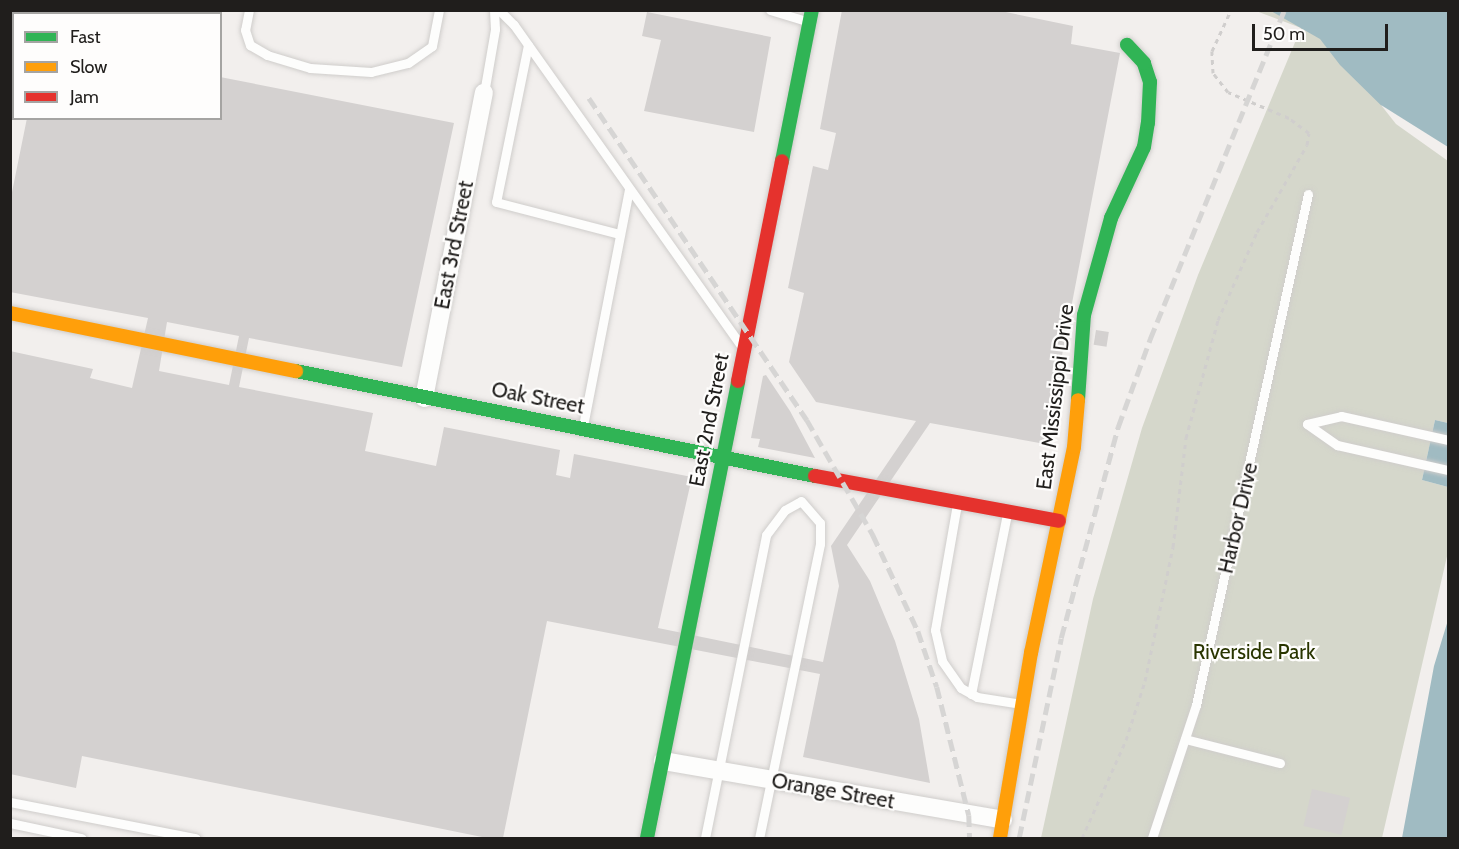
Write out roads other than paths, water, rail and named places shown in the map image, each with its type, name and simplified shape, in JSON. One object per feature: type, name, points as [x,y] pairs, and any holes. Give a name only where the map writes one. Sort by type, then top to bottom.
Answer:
[{"type":"street","name":"East 2nd Street","points":[[648,838],[811,16]]},
{"type":"street","name":"East Mississippi Drive","points":[[1002,830],[1022,704],[1074,447],[1084,315],[1111,218],[1144,147],[1148,123],[1150,82],[1144,63],[1127,45]]},
{"type":"street","name":"East 3rd Street","points":[[424,398],[484,93]]},
{"type":"street","name":"Oak Street","points":[[10,313],[424,398],[723,456],[805,488],[957,504],[1059,521]]},
{"type":"street","name":"Orange Street","points":[[663,761],[770,780],[1002,830]]},
{"type":"lane","points":[[249,10],[245,30],[250,45],[267,55],[310,68],[371,72],[408,63],[432,45],[439,10]]},
{"type":"lane","points":[[484,93],[495,29],[494,10]]},
{"type":"lane","points":[[499,10],[528,45],[745,350]]},
{"type":"lane","points":[[770,10],[811,16]]},
{"type":"lane","points":[[528,45],[496,202],[620,234]]},
{"type":"lane","points":[[582,429],[629,189]]},
{"type":"lane","name":"Harbor Drive","points":[[1152,838],[1196,705],[1308,194]]},
{"type":"lane","points":[[1449,440],[1341,416],[1307,424],[1337,445],[1449,470]]},
{"type":"lane","points":[[705,838],[766,535],[805,488],[820,523],[820,543],[759,838]]},
{"type":"lane","points":[[957,504],[935,630],[947,669],[961,688],[971,694],[1022,704]]},
{"type":"lane","points":[[971,694],[1007,514]]},
{"type":"lane","points":[[1185,739],[1280,763]]},
{"type":"lane","points":[[10,802],[196,838]]},
{"type":"lane","points":[[10,823],[81,838]]},
{"type":"water","points":[[1271,11],[1448,11],[1448,158],[1398,122],[1340,65],[1320,39]]},
{"type":"water","points":[[1435,420],[1448,423],[1448,487],[1422,480]]},
{"type":"water","points":[[1448,555],[1448,838],[1385,838]]},
{"type":"railway","points":[[1019,838],[1061,638],[1118,427],[1150,339],[1284,10]]},
{"type":"railway","points":[[589,98],[807,420],[873,535],[918,631],[937,687],[969,815],[970,838]]},
{"type":"park label","name":"Riverside Park","points":[[1254,652]]}]
